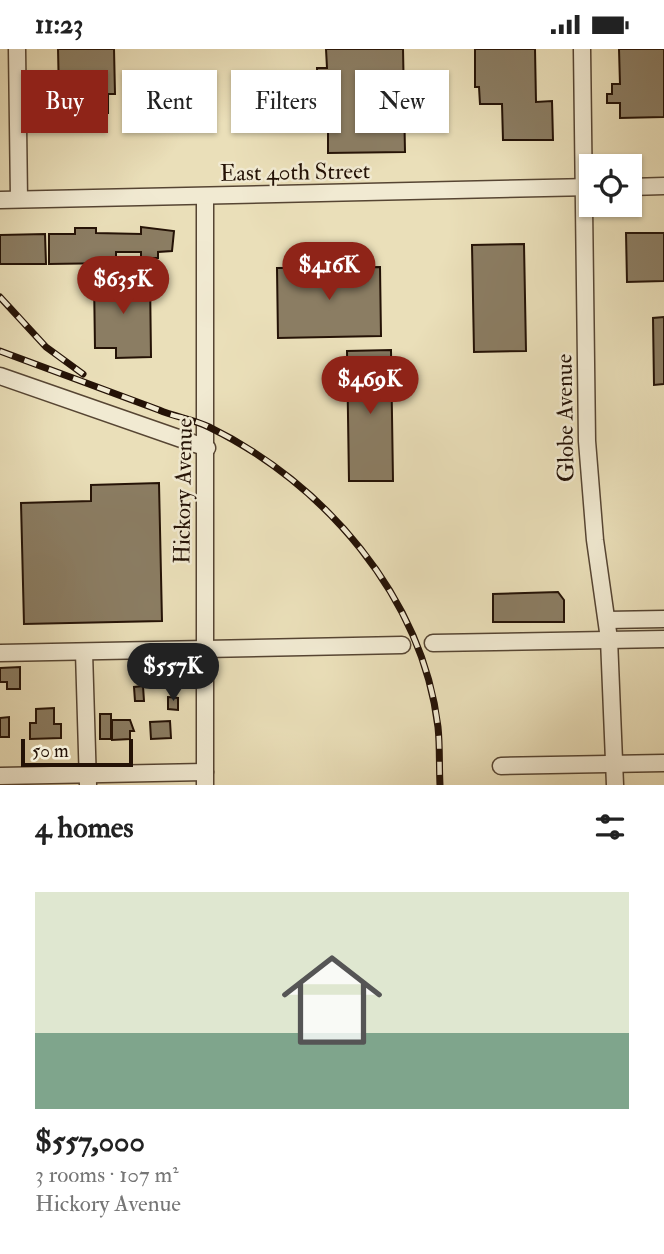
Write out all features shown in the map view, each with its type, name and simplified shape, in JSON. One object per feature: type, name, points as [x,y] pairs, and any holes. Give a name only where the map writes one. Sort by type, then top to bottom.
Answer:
[{"type":"street","points":[[17,49],[19,199]]},
{"type":"street","name":"Globe Avenue","points":[[582,49],[587,154]]},
{"type":"street","points":[[642,187],[664,186]]},
{"type":"street","name":"East 40th Street","points":[[0,200],[579,188]]},
{"type":"street","name":"Hickory Avenue","points":[[205,197],[205,778]]},
{"type":"street","name":"Globe Avenue","points":[[588,217],[587,441],[595,540],[609,639],[615,785]]},
{"type":"street","points":[[0,376],[207,448]]},
{"type":"street","points":[[607,620],[664,619]]},
{"type":"street","points":[[433,643],[664,639]]},
{"type":"street","points":[[0,653],[402,645]]},
{"type":"street","points":[[84,652],[88,780]]},
{"type":"street","points":[[501,767],[664,763]]},
{"type":"street","points":[[0,776],[88,780],[205,778]]},
{"type":"building","points":[[58,49],[114,49],[115,94],[108,94],[108,70],[58,70]]},
{"type":"building","points":[[326,49],[403,49],[403,70],[355,70],[355,133],[405,133],[405,152],[328,153],[328,133],[341,133],[341,70],[317,70],[327,68]]},
{"type":"building","points":[[475,49],[535,49],[536,102],[552,101],[553,140],[503,140],[502,104],[480,104],[479,87],[475,87]]},
{"type":"building","points":[[619,49],[664,49],[664,117],[620,118],[620,103],[607,103],[607,94],[612,94],[612,84],[620,84]]},
{"type":"building","points":[[141,227],[174,231],[172,251],[158,252],[158,258],[141,258],[141,252],[116,252],[116,263],[49,264],[49,234],[75,234],[75,228],[96,228],[96,233],[141,234]]},
{"type":"building","points":[[626,233],[664,233],[664,281],[627,282]]},
{"type":"building","points":[[45,234],[46,264],[0,264],[0,235]]},
{"type":"building","points":[[524,244],[526,351],[474,352],[472,245]]},
{"type":"building","points":[[380,267],[381,336],[278,338],[277,268]]},
{"type":"building","points":[[150,278],[151,357],[116,358],[116,348],[95,348],[94,279]]},
{"type":"building","points":[[664,317],[664,384],[654,385],[653,318]]},
{"type":"building","points":[[391,350],[393,481],[349,481],[347,351]]},
{"type":"building","points":[[159,483],[162,621],[24,624],[21,503],[91,501],[91,485]]},
{"type":"building","points":[[558,592],[564,600],[564,622],[493,622],[493,594]]},
{"type":"building","points":[[20,667],[20,689],[7,689],[7,682],[0,682],[0,668]]},
{"type":"building","points":[[143,686],[144,701],[135,701],[134,687]]},
{"type":"building","points":[[168,697],[178,698],[178,710],[168,709]]},
{"type":"building","points":[[54,708],[54,724],[61,724],[61,738],[30,739],[30,723],[36,723],[36,709]]},
{"type":"building","points":[[100,714],[111,714],[111,739],[100,739]]},
{"type":"building","points":[[9,717],[9,737],[0,737],[0,718]]},
{"type":"building","points":[[112,720],[130,720],[134,731],[130,731],[130,739],[112,740]]},
{"type":"building","points":[[170,721],[171,738],[151,739],[150,722]]},
{"type":"railway","points":[[0,297],[46,347],[83,374]]},
{"type":"railway","points":[[0,351],[209,427],[251,451],[291,479],[328,512],[361,549],[389,589],[412,633],[428,679],[438,727],[440,785]]}]
